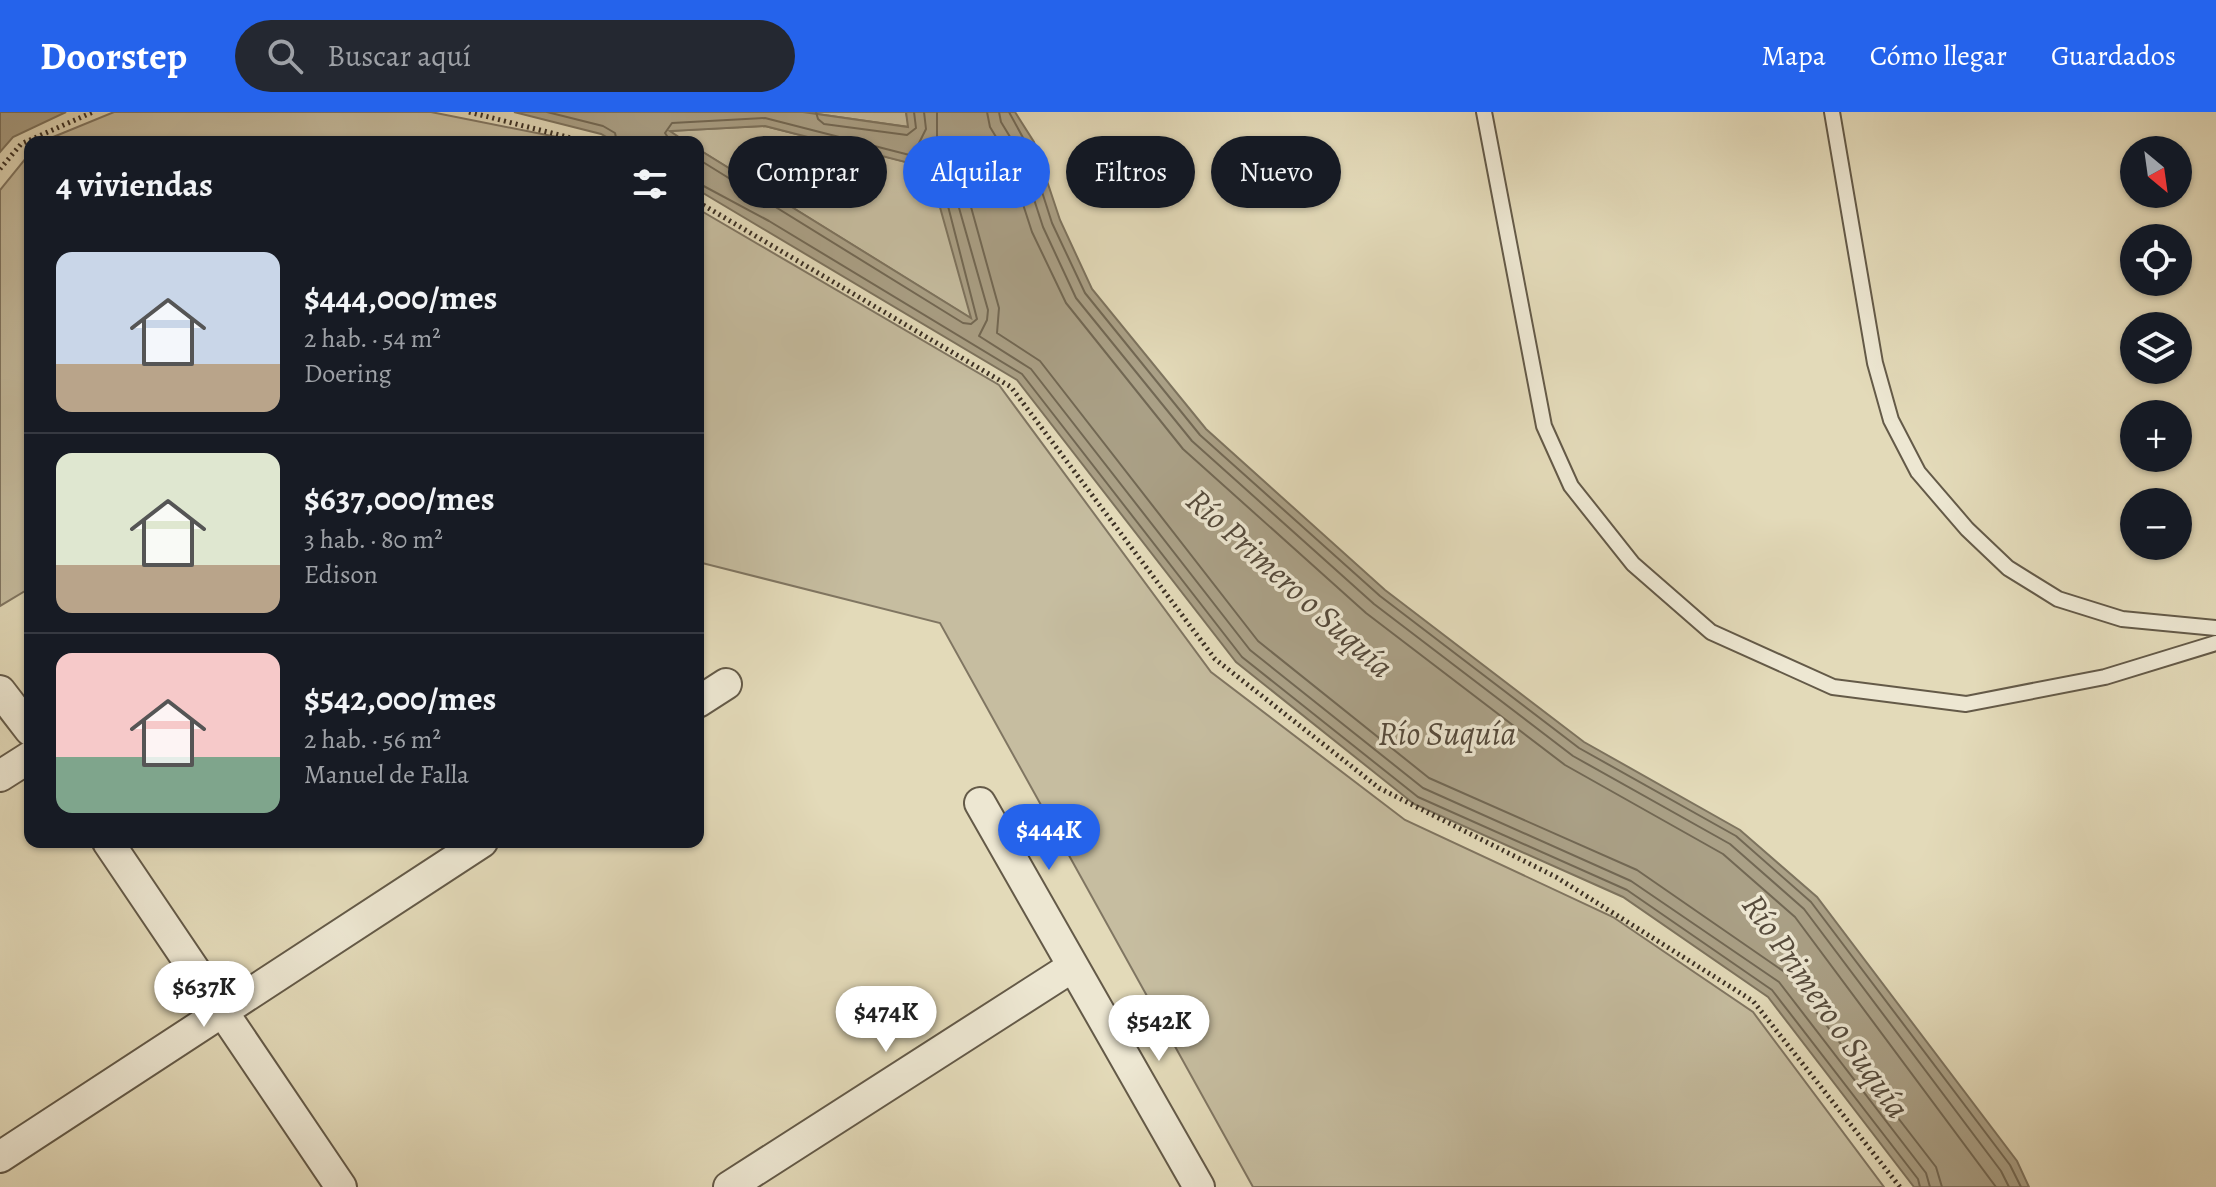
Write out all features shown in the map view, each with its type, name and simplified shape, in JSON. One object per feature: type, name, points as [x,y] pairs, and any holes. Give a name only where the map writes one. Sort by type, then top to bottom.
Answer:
[{"type":"street","points":[[704,698],[726,684]]},
{"type":"street","points":[[0,691],[24,722]]},
{"type":"street","points":[[0,776],[24,761]]},
{"type":"street","points":[[980,803],[1199,1187]]},
{"type":"street","points":[[112,848],[341,1187]]},
{"type":"street","points":[[0,1157],[473,848]]},
{"type":"street","points":[[729,1187],[1072,967]]},
{"type":"lane","points":[[1484,112],[1544,426],[1571,486],[1624,553],[1711,632],[1833,687],[1966,704],[2105,677],[2216,643]]},
{"type":"lane","points":[[1832,112],[1875,363],[1891,420],[1918,472],[1967,529],[2008,568],[2058,599],[2122,619],[2216,628]]},
{"type":"path","points":[[39,136],[93,112]]},
{"type":"path","points":[[469,112],[563,136]]},
{"type":"path","points":[[0,169],[24,143]]},
{"type":"path","points":[[704,206],[1011,387],[1215,659],[1379,788],[1556,877],[1753,1001],[1900,1187]]},
{"type":"shaded area","points":[[114,112],[431,112],[552,136],[56,136]]},
{"type":"shaded area","points":[[803,112],[906,112],[909,127]]},
{"type":"shaded area","points":[[765,126],[804,136],[728,136],[728,168],[704,153],[704,136],[676,136],[668,131]]},
{"type":"shaded area","points":[[887,157],[903,161],[903,208],[941,208],[972,319],[793,208],[887,208]]},
{"type":"shaded area","points":[[24,160],[24,592],[0,606],[0,190]]},
{"type":"shaded area","points":[[704,213],[999,385],[1211,672],[1405,820],[1613,917],[1753,1012],[1884,1187],[1253,1187],[940,623],[704,564]]},
{"type":"water","points":[[0,112],[66,112],[13,137],[0,152]]},
{"type":"water","name":"Río Suquía","points":[[514,112],[803,112],[908,127],[906,112],[1015,112],[1030,136],[903,136],[903,161],[887,157],[887,136],[804,136],[765,126],[670,131],[677,136],[604,136]]},
{"type":"water","name":"Río Suquía","points":[[704,153],[728,168],[728,208],[704,194]]},
{"type":"water","name":"Río Suquía","points":[[1050,190],[1060,220],[1092,289],[1206,429],[1385,590],[1584,742],[1740,830],[1817,897],[2017,1161],[2029,1187],[1914,1187],[1768,997],[1623,897],[1414,804],[1236,662],[1017,380],[728,208],[793,208],[971,318],[940,208],[1050,208]]},
{"type":"water label","name":"Río Primero o Suquía","points":[[1290,583]]},
{"type":"water label","name":"Río Primero o Suquía","points":[[1826,1006]]}]
